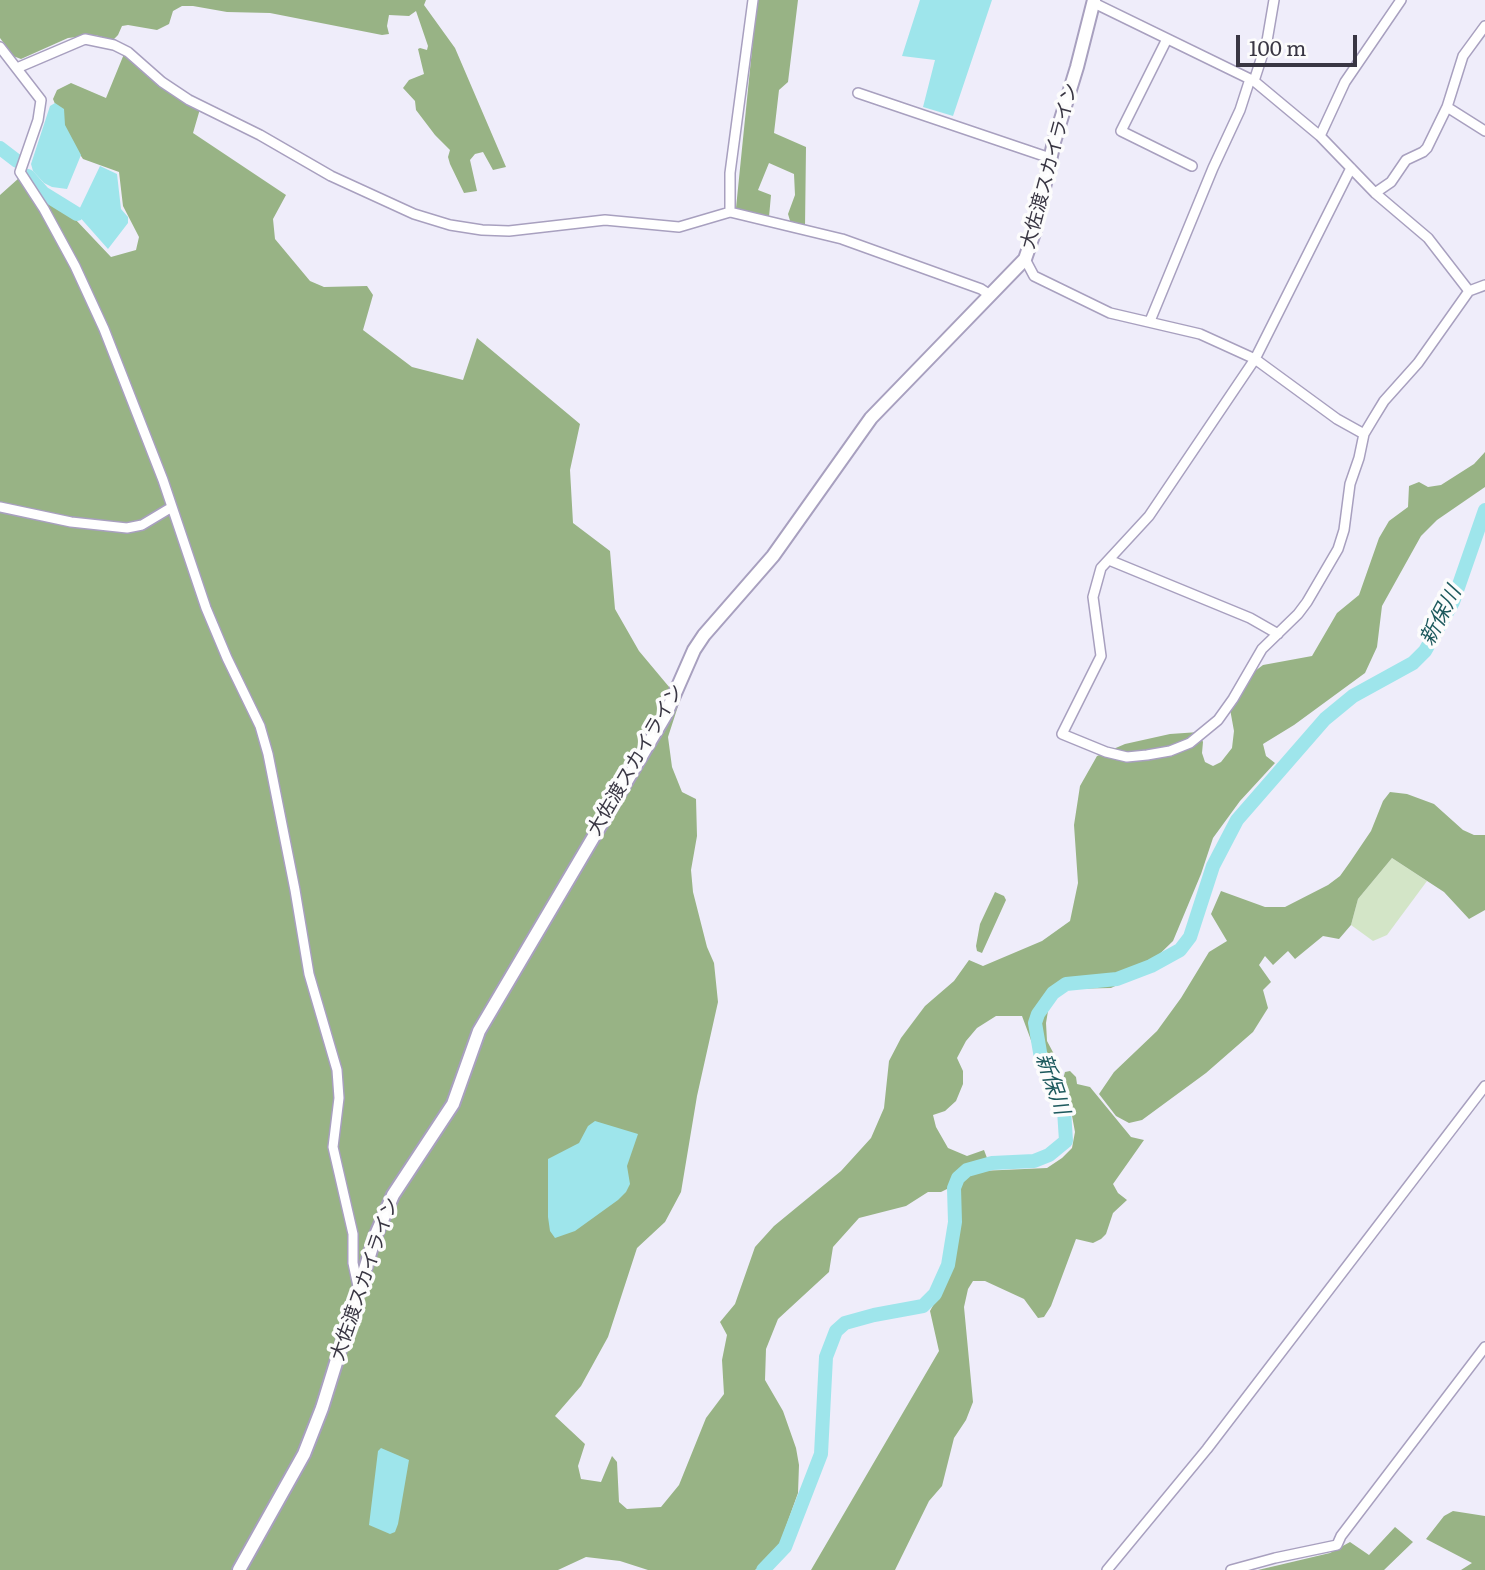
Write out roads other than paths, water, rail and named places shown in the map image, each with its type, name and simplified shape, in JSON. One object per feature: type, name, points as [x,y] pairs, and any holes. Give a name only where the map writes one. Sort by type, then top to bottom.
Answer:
[{"type":"street","points":[[730,212],[730,173],[753,0]]},
{"type":"street","points":[[1150,321],[1252,80],[1266,41],[1274,0]]},
{"type":"street","points":[[1320,136],[1345,82],[1401,0]]},
{"type":"street","points":[[1094,2],[1252,80],[1320,136],[1375,194],[1429,238],[1469,291]]},
{"type":"street","name":"大佐渡スカイライン","points":[[239,1570],[304,1454],[322,1408],[375,1237],[393,1195],[453,1104],[479,1031],[665,716],[694,650],[773,556],[872,418],[1024,259],[1034,233],[1050,158],[1094,2]]},
{"type":"street","points":[[1375,194],[1391,182],[1406,160],[1427,148],[1447,107],[1463,56],[1485,26]]},
{"type":"street","points":[[17,68],[85,39],[114,45],[128,52],[162,82],[189,100],[260,135],[331,176],[424,219],[482,230],[509,231],[605,219],[679,227],[730,212],[842,239],[981,289],[990,295]]},
{"type":"street","points":[[1167,39],[1121,131],[1192,166]]},
{"type":"street","points":[[0,47],[4,58],[17,68],[41,100],[38,120],[20,172],[51,220],[104,329],[172,507],[206,608],[260,726],[295,890],[309,974],[337,1070],[339,1097],[333,1147],[353,1234],[353,1263],[359,1289]]},
{"type":"street","points":[[858,93],[1050,158]]},
{"type":"street","points":[[1447,107],[1485,131]]},
{"type":"street","points":[[1351,168],[1255,359],[1149,516],[1101,568],[1093,597],[1101,656],[1062,734],[1126,757],[1170,751],[1190,743],[1218,720],[1262,649],[1307,602],[1338,549],[1344,530],[1348,491],[1364,434],[1384,401],[1418,363],[1469,291],[1485,285]]},
{"type":"street","points":[[1024,259],[1034,276],[1110,313],[1200,334],[1255,359],[1337,419],[1364,434]]},
{"type":"street","points":[[0,507],[81,523],[127,528],[142,525],[172,507]]},
{"type":"street","points":[[1108,560],[1250,618],[1278,634]]},
{"type":"street","points":[[1107,1570],[1207,1449],[1485,1086]]},
{"type":"street","points":[[1231,1570],[1337,1545],[1341,1536],[1485,1347]]},
{"type":"water","points":[[920,0],[992,0],[953,116],[923,107],[935,60],[902,56]]},
{"type":"water","points":[[55,103],[64,109],[65,125],[81,155],[67,189],[44,183],[33,171],[31,164],[50,106]]},
{"type":"water","points":[[100,166],[117,174],[121,209],[128,217],[128,223],[108,249],[77,214]]},
{"type":"water","points":[[595,1121],[638,1134],[627,1166],[630,1184],[618,1200],[575,1231],[555,1238],[550,1231],[548,1217],[548,1159],[579,1143],[588,1126]]},
{"type":"water","points":[[381,1448],[409,1460],[398,1524],[395,1532],[390,1534],[369,1525],[378,1451]]},
{"type":"waterway","points":[[0,148],[17,161]]},
{"type":"waterway","points":[[28,176],[43,193],[77,214]]},
{"type":"waterway","name":"新保川","points":[[763,1570],[785,1547],[821,1454],[826,1357],[836,1331],[845,1323],[923,1306],[935,1294],[948,1265],[955,1222],[954,1188],[958,1178],[967,1170],[992,1163],[1034,1161],[1049,1155],[1066,1141],[1064,1110],[1041,1058],[1035,1023],[1038,1014],[1053,993],[1066,984],[1117,979],[1151,966],[1180,950],[1190,937],[1213,866],[1237,820],[1325,719],[1353,696],[1413,663],[1425,651],[1453,602],[1485,510]]}]
